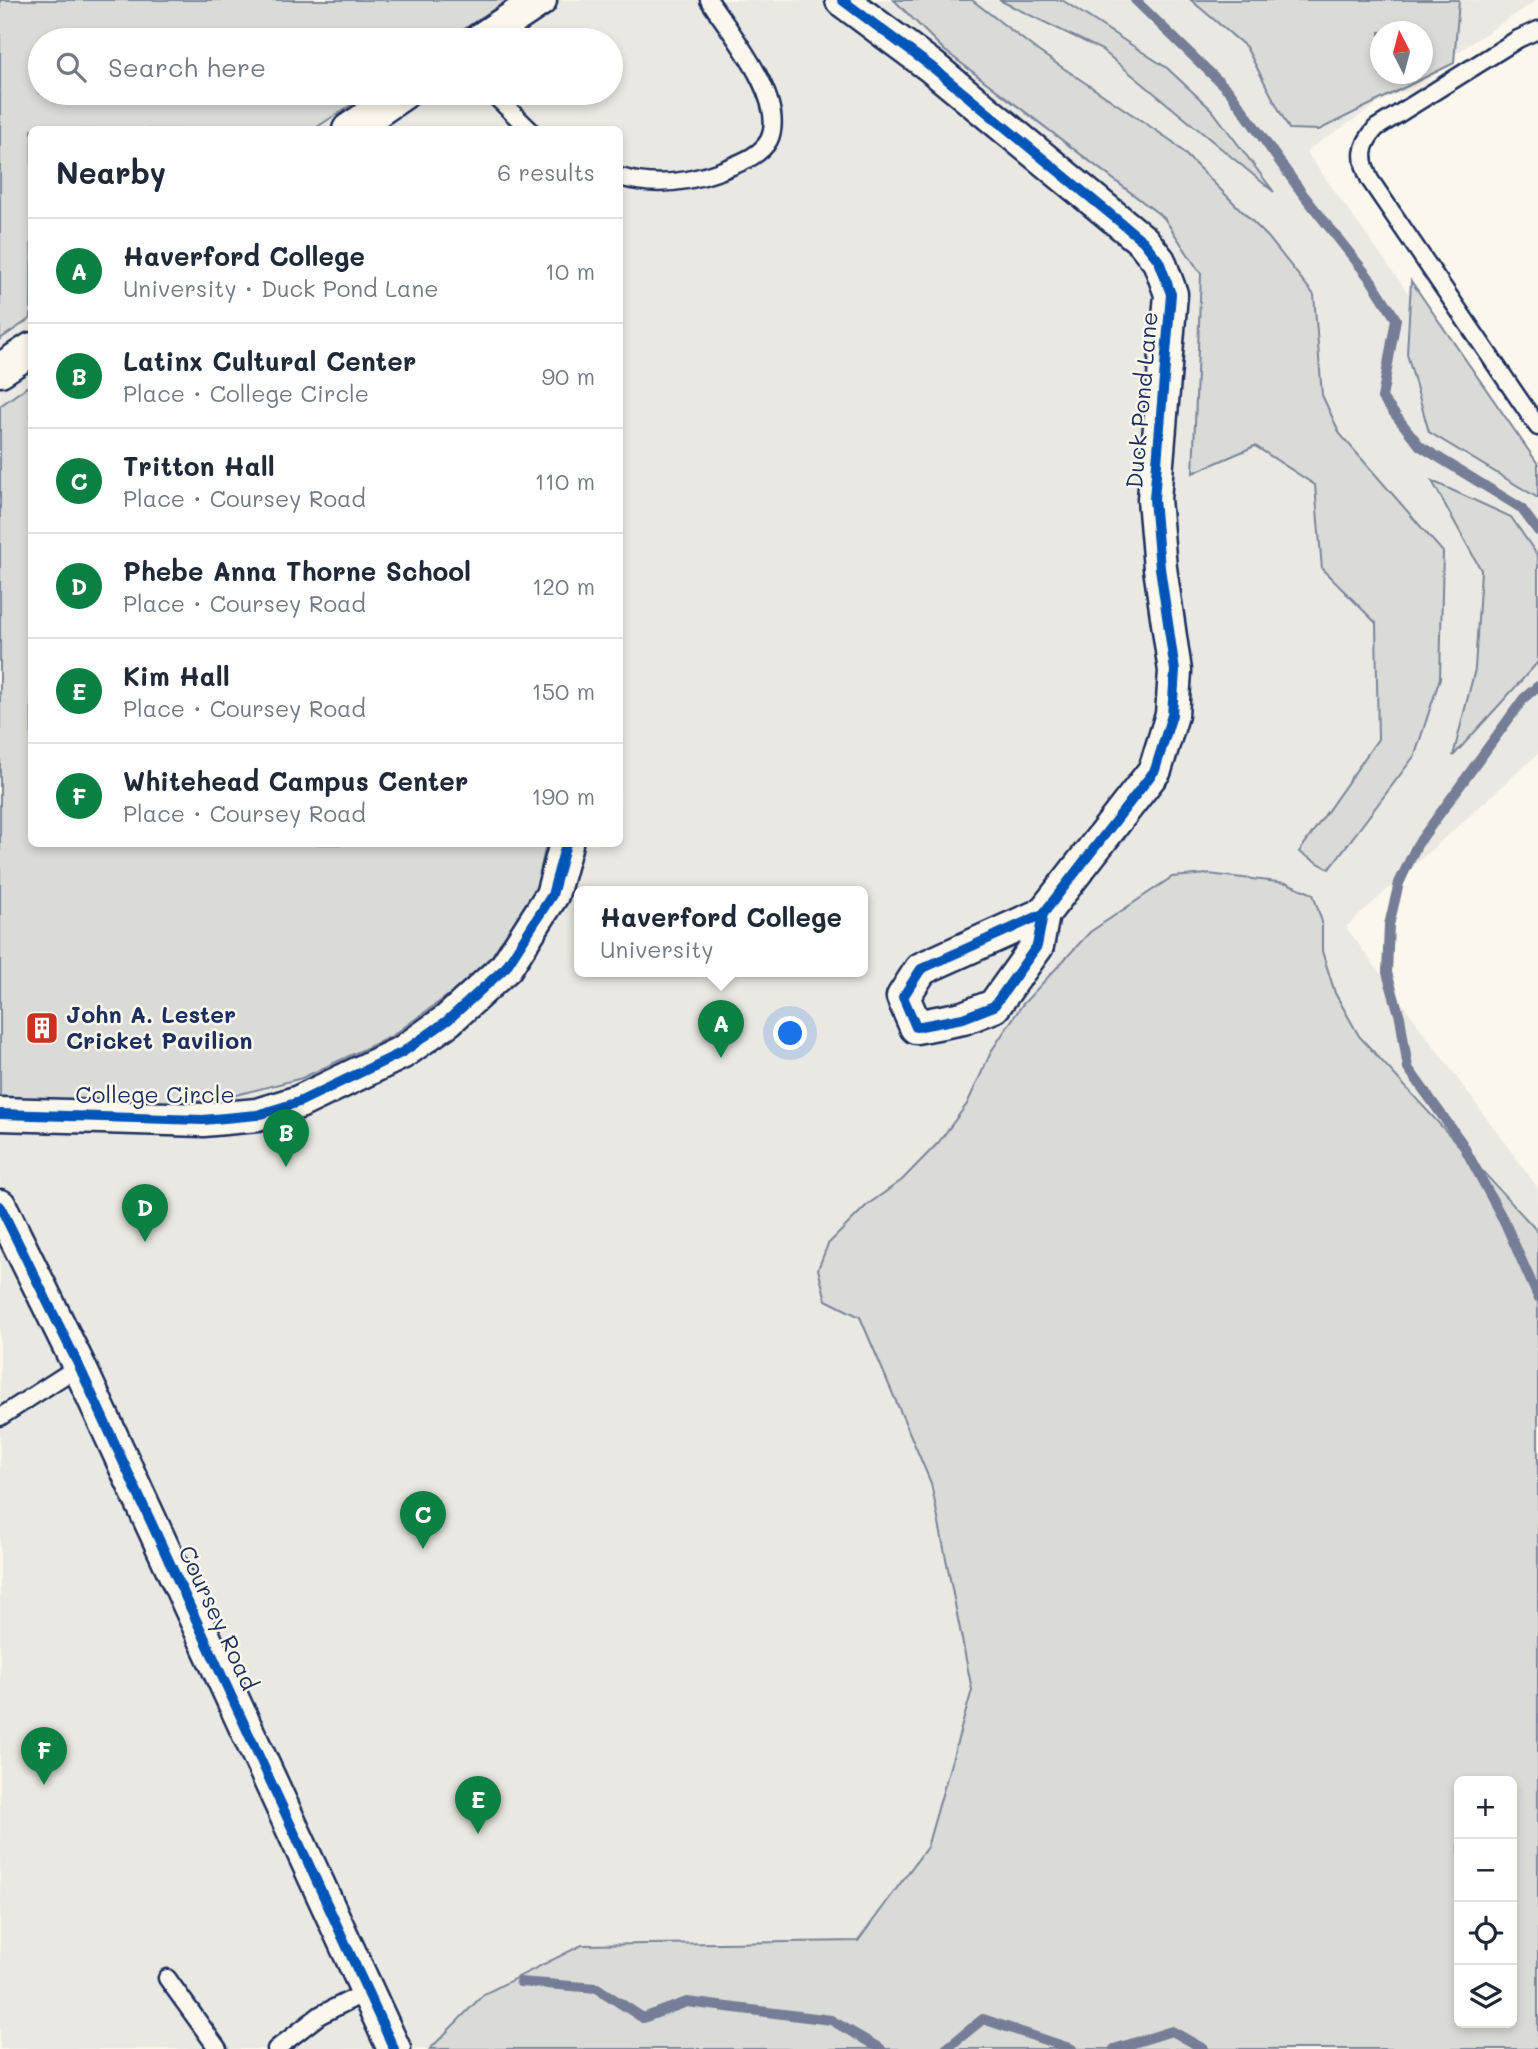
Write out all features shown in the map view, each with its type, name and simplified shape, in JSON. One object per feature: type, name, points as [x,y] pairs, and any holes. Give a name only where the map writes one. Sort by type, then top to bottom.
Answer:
[{"type":"street","points":[[498,28],[540,0]]},
{"type":"street","name":"Duck Pond Lane","points":[[842,0],[932,67],[1143,242],[1159,261],[1171,294],[1153,499],[1175,671],[1172,715],[1155,770],[1043,914]]},
{"type":"street","points":[[355,126],[385,105]]},
{"type":"street","points":[[0,370],[28,352]]},
{"type":"street","name":"College Circle","points":[[0,1114],[203,1120],[257,1115],[299,1102],[391,1058],[448,1020],[506,967],[552,895],[565,847]]},
{"type":"street","name":"Coursey Road","points":[[0,1206],[79,1366],[394,2049]]},
{"type":"lane","points":[[623,178],[642,184],[697,179],[748,159],[769,140],[772,118],[767,89],[709,0]]},
{"type":"lane","points":[[1538,30],[1518,38],[1376,128],[1367,139],[1362,153],[1370,180],[1538,427]]},
{"type":"lane","points":[[504,105],[526,126]]},
{"type":"lane","points":[[0,1417],[79,1366]]},
{"type":"lane","points":[[167,1978],[218,2049]]},
{"type":"lane","points":[[276,2049],[320,2015],[366,1992]]},
{"type":"shaded area","points":[[0,0],[1537,0],[1433,68],[1433,21],[1370,21],[1370,84],[1408,84],[1306,151],[1538,474],[1538,754],[1346,927],[1538,1188],[1538,2049],[0,2049]]},
{"type":"shaded area","points":[[0,0],[508,0],[465,28],[28,28],[28,105],[351,105],[319,126],[28,126],[28,320],[0,339]]},
{"type":"shaded area","points":[[894,0],[972,0],[1038,51],[1173,142],[1268,237],[1314,295],[1322,395],[1340,434],[1443,552],[1440,678],[1415,755],[1329,869],[1299,852],[1378,739],[1376,623],[1322,569],[1315,485],[1255,446],[1193,473],[1201,274],[1164,218],[944,50]]},
{"type":"shaded area","points":[[999,0],[1062,0],[1167,68],[1212,110],[1274,192],[1102,50]]},
{"type":"shaded area","points":[[1191,0],[1459,0],[1454,63],[1433,73],[1433,21],[1370,21],[1370,84],[1412,84],[1319,130],[1289,129],[1246,47]]},
{"type":"shaded area","points":[[1411,281],[1538,464],[1538,498],[1429,432],[1407,354]]},
{"type":"shaded area","points":[[28,386],[28,847],[545,847],[536,891],[482,971],[392,1036],[302,1078],[213,1101],[100,1104],[0,1097],[0,406]]},
{"type":"shaded area","points":[[1432,481],[1511,517],[1538,556],[1538,662],[1453,756],[1475,669],[1481,570]]},
{"type":"shaded area","points":[[1208,874],[1287,883],[1313,894],[1322,922],[1322,951],[1335,993],[1359,1036],[1538,1232],[1538,2049],[430,2049],[484,1994],[582,1945],[858,1941],[927,1847],[972,1690],[931,1483],[860,1317],[826,1300],[818,1269],[828,1244],[867,1205],[902,1180],[938,1143],[967,1104],[992,1050],[1022,1005],[1090,932],[1172,877]]},
{"type":"waterway","points":[[1135,0],[1230,92],[1302,193],[1371,280],[1396,319],[1382,398],[1420,446],[1521,508],[1538,531]]},
{"type":"waterway","points":[[1538,686],[1524,698],[1417,845],[1399,883],[1389,925],[1387,973],[1400,1017],[1408,1068],[1462,1143],[1505,1223],[1538,1297]]},
{"type":"waterway","points":[[520,1982],[597,1988],[643,2018],[687,2002],[831,2020],[881,2049]]},
{"type":"waterway","points":[[946,2049],[983,2019],[1072,2049]]},
{"type":"waterway","points":[[1114,2049],[1172,2031],[1204,2049]]},
{"type":"cycle path","points":[[842,0],[932,67],[1143,241],[1159,261],[1171,294],[1154,499],[1160,568],[1175,671],[1172,715],[1155,770],[1043,914],[1037,946],[994,1006],[963,1018],[916,1027],[903,997],[921,969],[1043,914]]},
{"type":"cycle path","points":[[0,1114],[203,1120],[257,1115],[299,1102],[403,1052],[448,1020],[506,967],[552,895],[565,847]]},
{"type":"cycle path","points":[[0,1206],[79,1366],[394,2049]]},
{"type":"place","name":"John A. Lester Cricket Pavilion","points":[[42,1028]]},
{"type":"place","name":"Haverford College","points":[[721,1058]]},
{"type":"place","name":"Latinx Cultural Center","points":[[286,1167]]},
{"type":"place","name":"Phebe Anna Thorne School","points":[[145,1242]]},
{"type":"place","name":"Tritton Hall","points":[[423,1549]]},
{"type":"place","name":"Whitehead Campus Center","points":[[44,1785]]},
{"type":"place","name":"Kim Hall","points":[[478,1834]]}]
